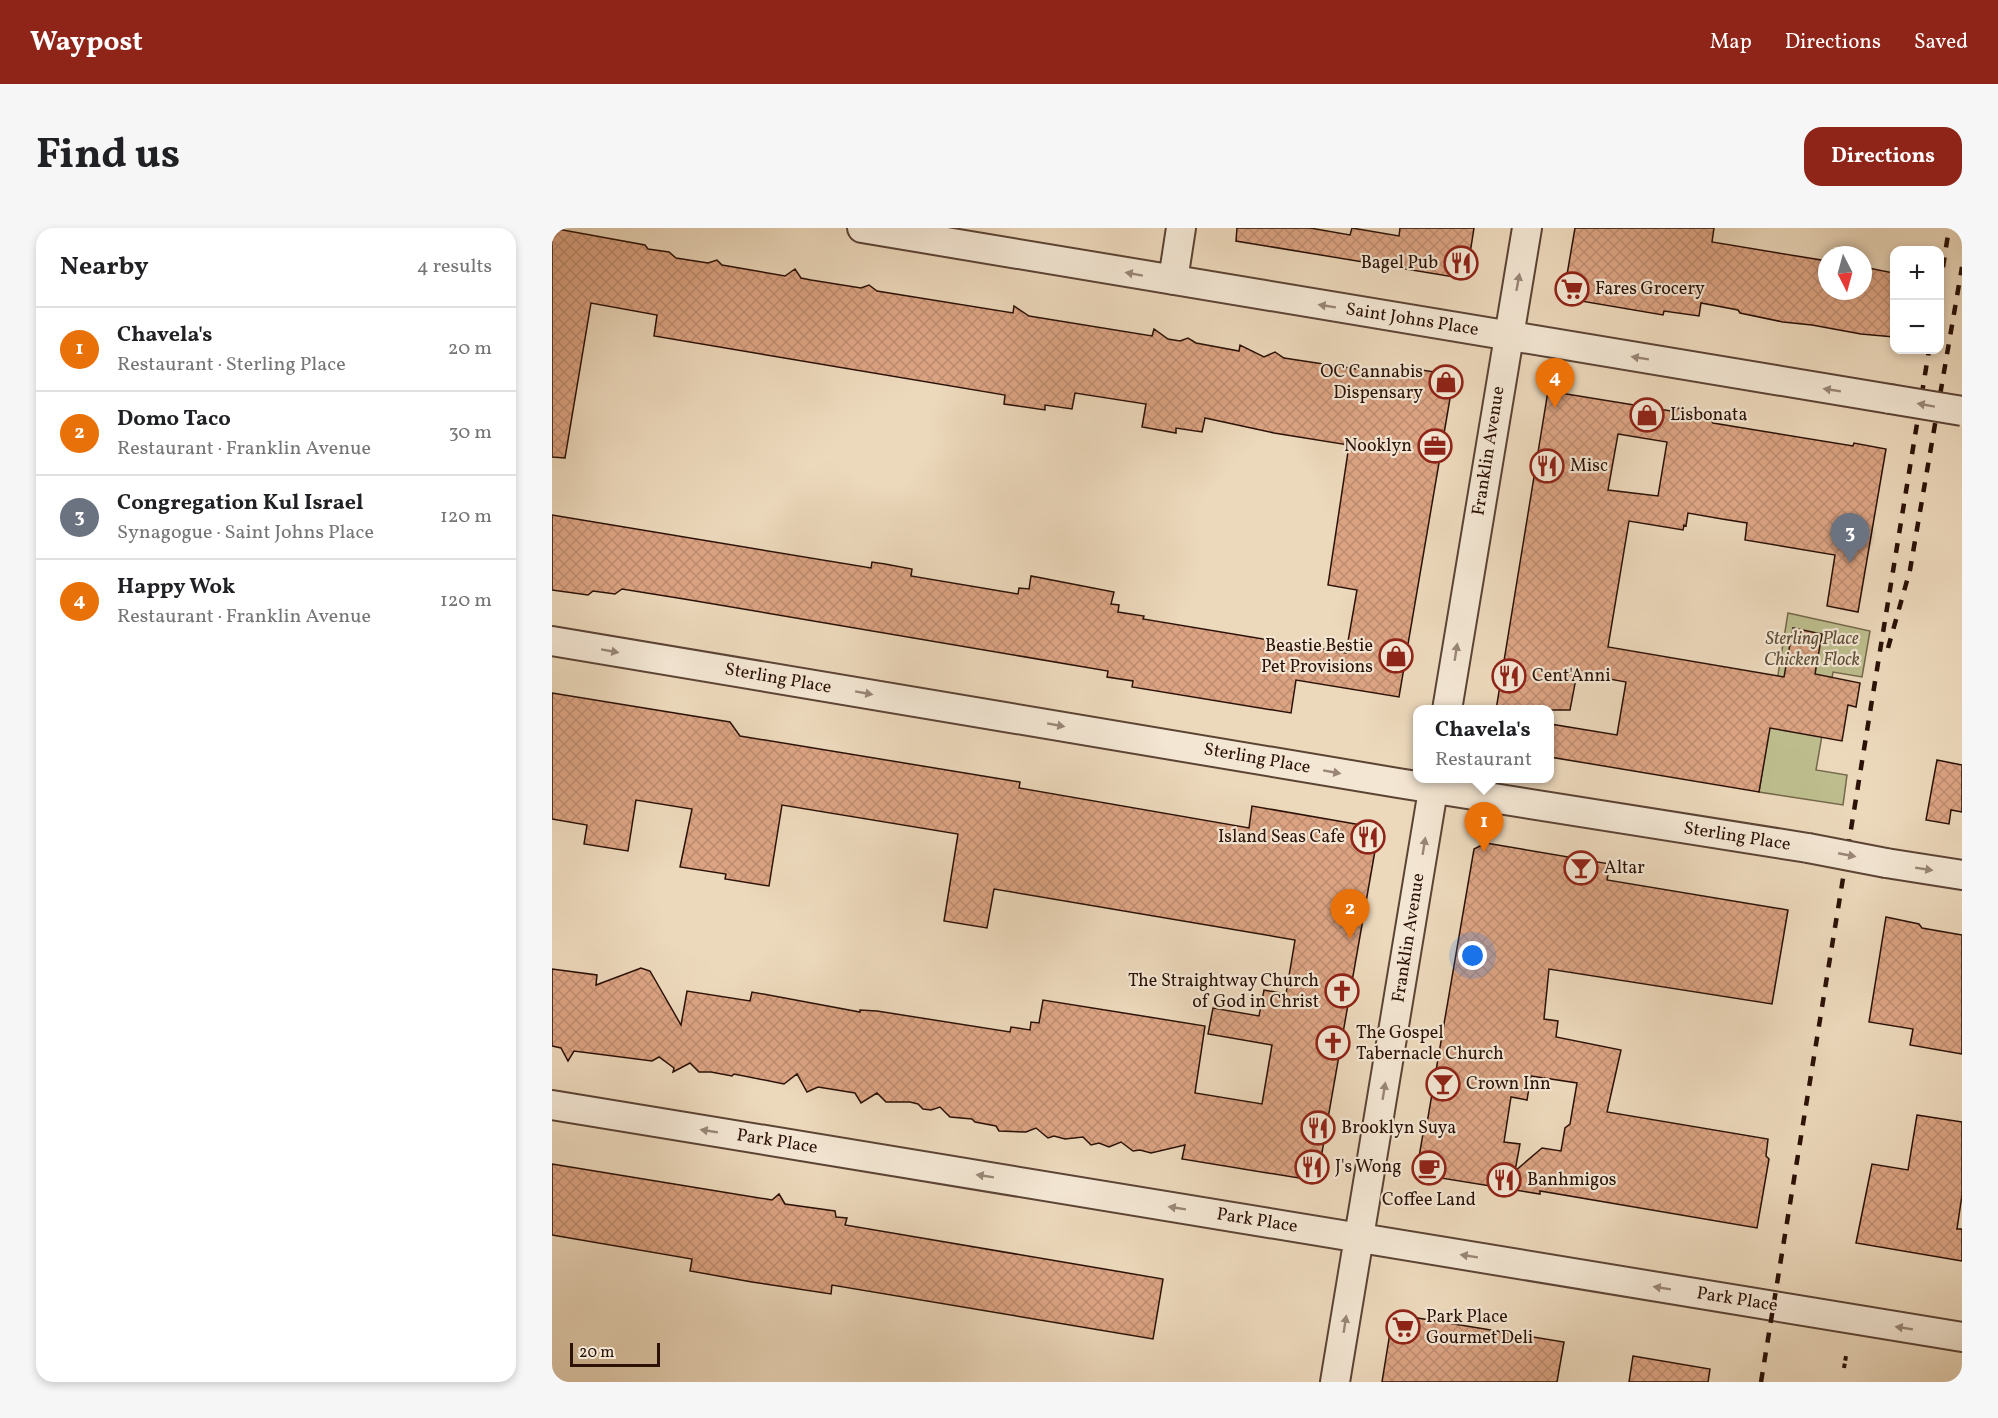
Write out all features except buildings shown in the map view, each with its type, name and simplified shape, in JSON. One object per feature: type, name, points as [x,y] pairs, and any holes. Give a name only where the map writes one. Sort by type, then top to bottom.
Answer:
[{"type":"street","name":"Saint Johns Place","points":[[862,228],[1962,411]]},
{"type":"street","points":[[1173,280],[1181,228]]},
{"type":"street","name":"Franklin Avenue","points":[[1448,705],[1527,228]]},
{"type":"street","name":"Sterling Place","points":[[552,641],[1413,779]]},
{"type":"street","name":"Franklin Avenue","points":[[1335,1382],[1435,783]]},
{"type":"street","name":"Sterling Place","points":[[1435,783],[1962,875]]},
{"type":"street","name":"Park Place","points":[[552,1105],[1962,1337]]},
{"type":"path","points":[[1844,1368],[1846,1356]]},
{"type":"green space","name":"Sterling Place Chicken Flock","points":[[1788,613],[1870,631],[1862,677],[1833,672],[1816,770],[1847,775],[1843,805],[1759,792]]},
{"type":"railway","points":[[1944,261],[1949,228]]},
{"type":"railway","points":[[1888,648],[1910,570],[1962,267]]},
{"type":"railway","points":[[1761,1382],[1928,354]]},
{"type":"place","name":"Bagel Pub","points":[[1461,263]]},
{"type":"place","name":"Fares Grocery","points":[[1572,289]]},
{"type":"place","name":"OC Cannabis Dispensary","points":[[1446,382]]},
{"type":"place","name":"Happy Wok","points":[[1555,408]]},
{"type":"place","name":"Lisbonata","points":[[1647,415]]},
{"type":"place","name":"Nooklyn","points":[[1435,446]]},
{"type":"place","name":"Misc","points":[[1547,466]]},
{"type":"place","name":"Congregation Kul Israel","points":[[1850,563]]},
{"type":"place","name":"Beastie Bestie Pet Provisions","points":[[1396,656]]},
{"type":"place","name":"Cent'Anni","points":[[1509,676]]},
{"type":"place","name":"Island Seas Cafe","points":[[1368,837]]},
{"type":"place","name":"Chavela's","points":[[1484,852]]},
{"type":"place","name":"Altar","points":[[1581,868]]},
{"type":"place","name":"Domo Taco","points":[[1350,939]]},
{"type":"place","name":"The Straightway Church of God in Christ","points":[[1342,991]]},
{"type":"place","name":"The Gospel Tabernacle Church","points":[[1333,1043]]},
{"type":"place","name":"Crown Inn","points":[[1443,1084]]},
{"type":"place","name":"Brooklyn Suya","points":[[1318,1128]]},
{"type":"place","name":"J's Wong","points":[[1312,1167]]},
{"type":"place","name":"Coffee Land","points":[[1429,1168]]},
{"type":"place","name":"Banhmigos","points":[[1504,1180]]},
{"type":"place","name":"Park Place Gourmet Deli","points":[[1403,1327]]}]
